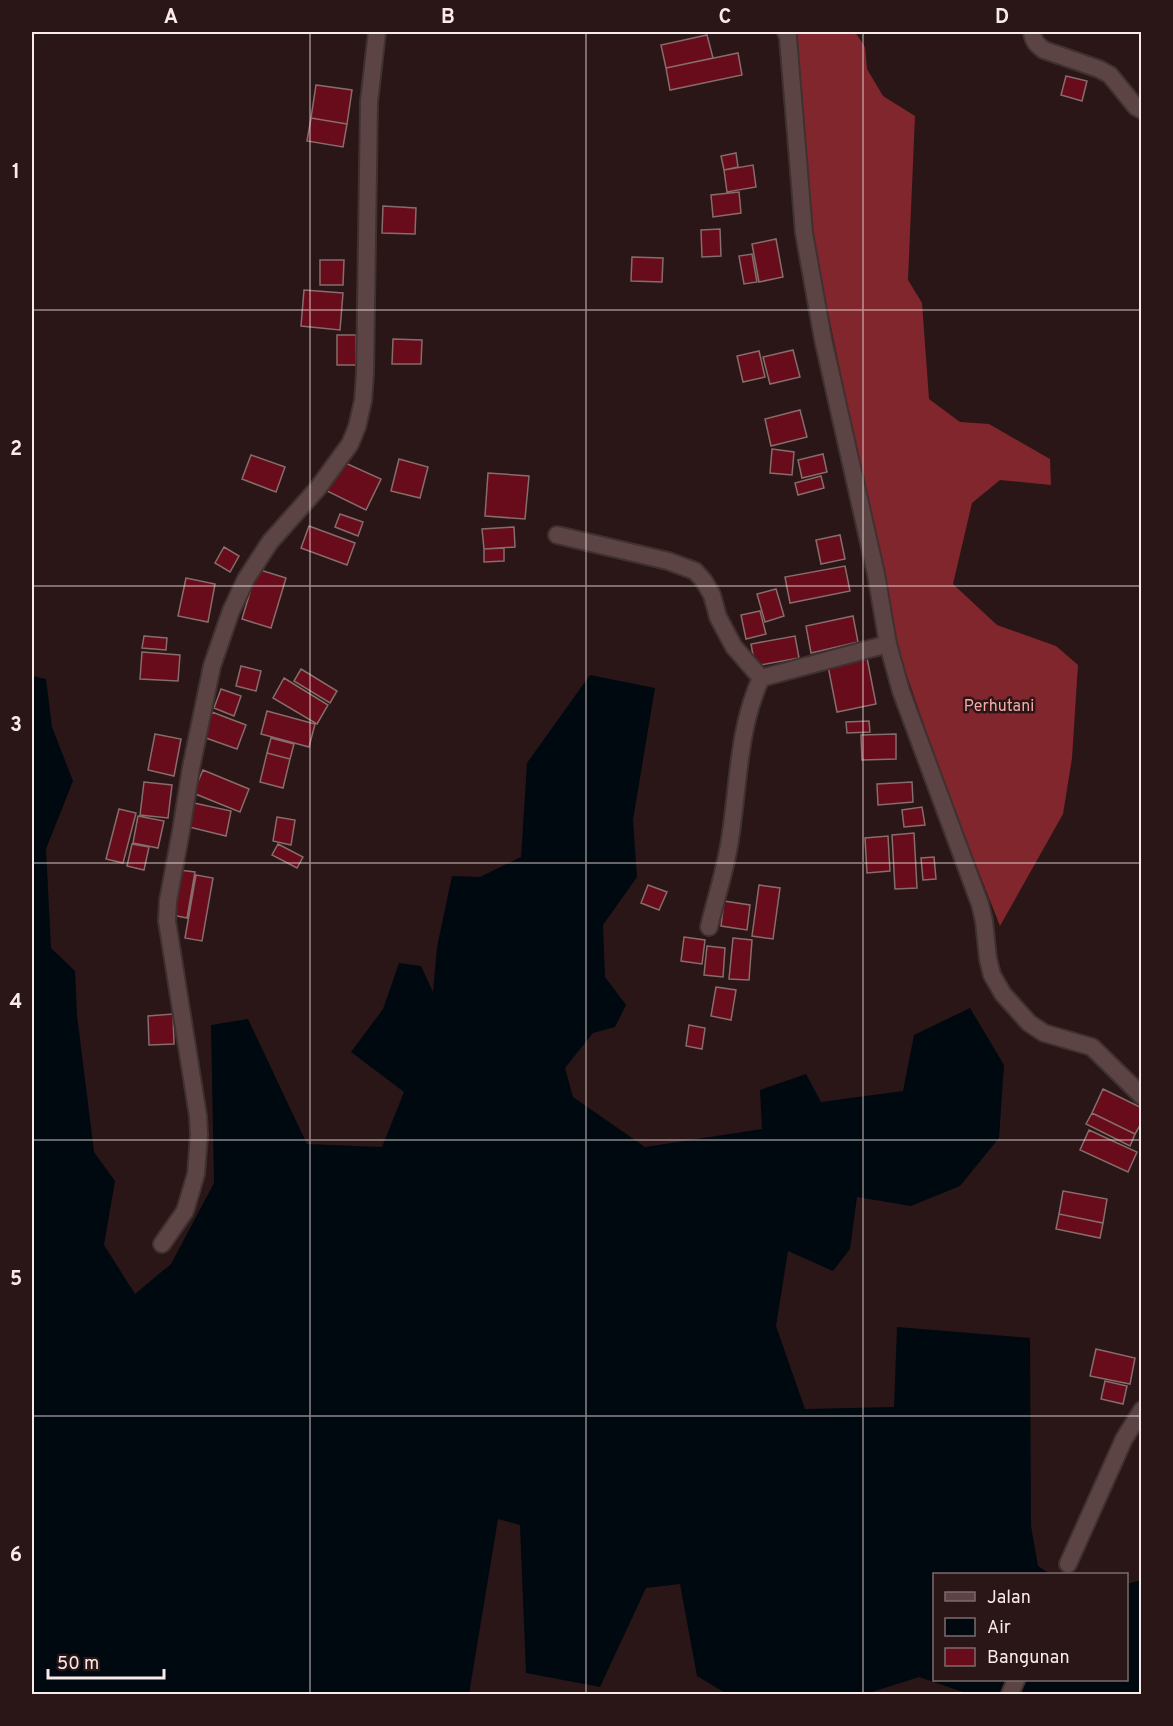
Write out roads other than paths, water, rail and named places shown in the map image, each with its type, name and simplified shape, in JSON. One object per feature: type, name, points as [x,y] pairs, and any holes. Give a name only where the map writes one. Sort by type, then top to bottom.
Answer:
[{"type":"street","points":[[162,1244],[185,1211],[190,1197],[196,1174],[200,1135],[167,921],[168,901],[191,768],[212,666],[231,611],[246,579],[270,542],[318,488],[350,444],[357,427],[363,401],[369,102],[377,32]]},
{"type":"street","points":[[786,32],[804,233],[838,414],[874,563],[888,644],[901,691],[980,904],[992,975],[1003,994],[1029,1023],[1044,1032],[1092,1047],[1142,1096]]},
{"type":"street","points":[[1032,32],[1033,39],[1044,50],[1110,75],[1136,107],[1142,110]]},
{"type":"street","points":[[557,535],[668,561],[695,571],[712,595],[718,617],[734,647],[761,678]]},
{"type":"street","points":[[761,678],[888,644]]},
{"type":"street","points":[[709,927],[728,851],[744,729],[752,698],[761,678]]},
{"type":"street","points":[[1066,1570],[1124,1439],[1142,1410]]},
{"type":"street","points":[[1010,1695],[1016,1681]]},
{"type":"water","points":[[590,675],[655,688],[633,820],[637,877],[603,925],[605,977],[626,1005],[615,1027],[593,1033],[565,1068],[573,1097],[645,1147],[762,1129],[760,1090],[806,1074],[821,1102],[903,1091],[914,1035],[970,1008],[1004,1065],[999,1138],[960,1186],[911,1206],[857,1197],[850,1249],[833,1271],[788,1251],[776,1326],[805,1409],[894,1407],[897,1327],[1030,1338],[1031,1526],[1038,1566],[1048,1573],[933,1573],[933,1681],[1128,1681],[1128,1584],[1141,1580],[1141,1694],[969,1694],[919,1677],[866,1694],[727,1694],[697,1676],[680,1584],[646,1588],[600,1687],[526,1673],[520,1525],[498,1519],[469,1694],[32,1694],[32,676],[46,679],[52,727],[73,781],[46,849],[51,948],[75,971],[77,1015],[94,1152],[115,1181],[104,1245],[135,1294],[171,1264],[214,1183],[211,1025],[248,1019],[307,1144],[382,1147],[404,1092],[351,1052],[383,1009],[399,963],[421,966],[433,992],[437,947],[452,876],[480,877],[521,857],[527,763]]},
{"type":"park label","name":"Perhutani","points":[[999,707]]}]
